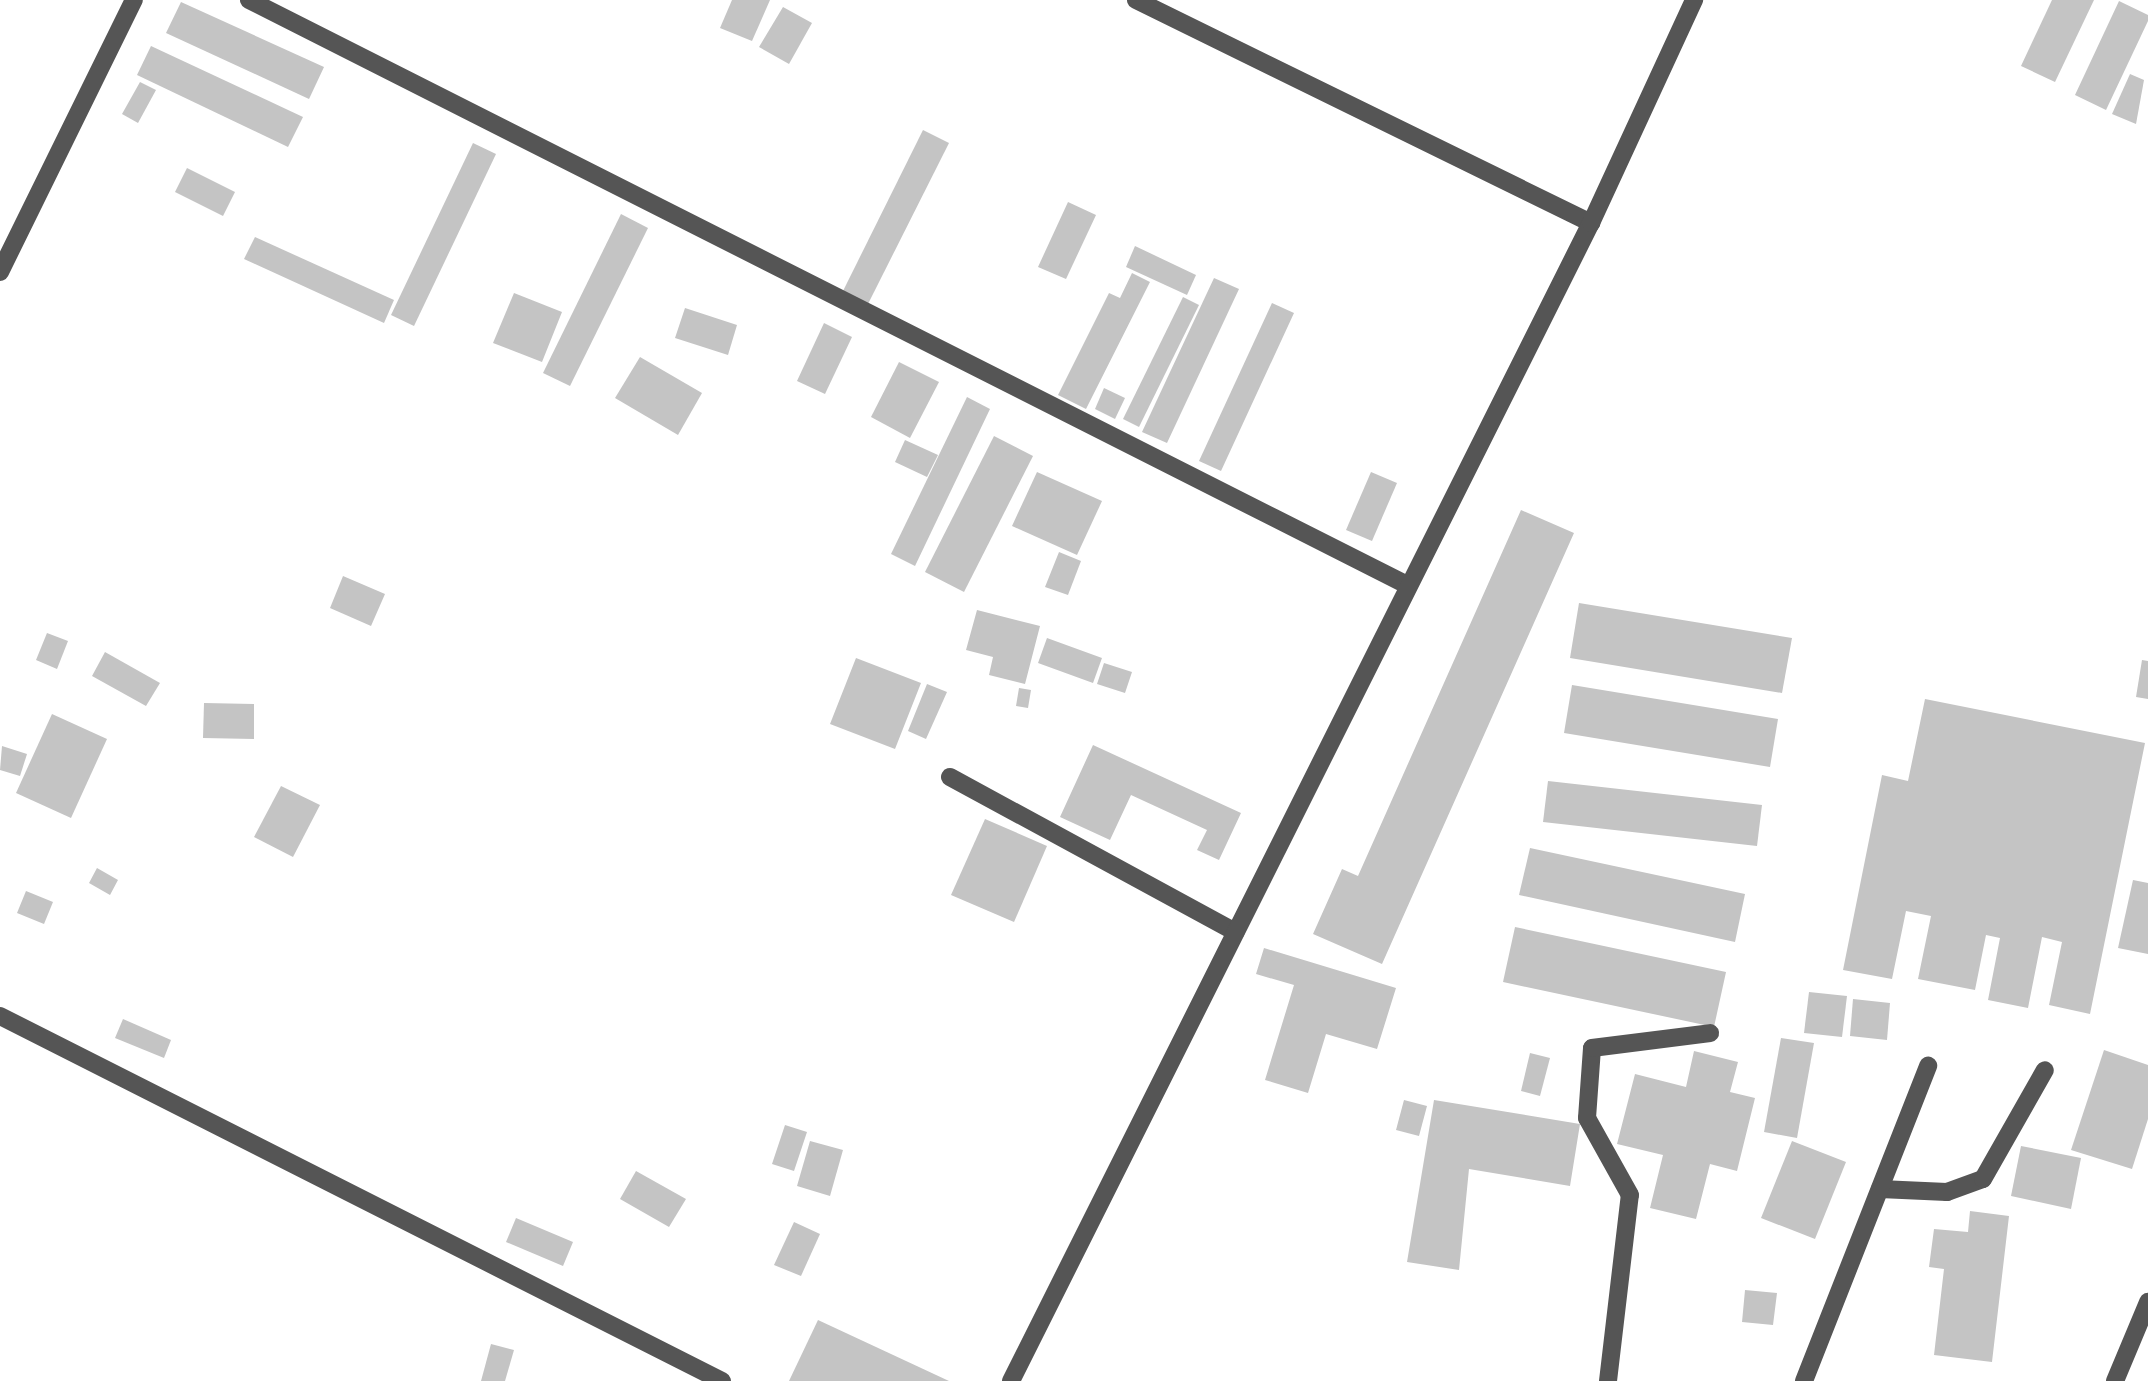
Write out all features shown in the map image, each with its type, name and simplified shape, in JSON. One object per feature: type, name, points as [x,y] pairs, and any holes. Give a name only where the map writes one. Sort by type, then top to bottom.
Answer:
[{"type":"street","points":[[0,272],[134,0]]},
{"type":"street","points":[[249,0],[1405,584]]},
{"type":"street","points":[[1136,0],[1591,223]]},
{"type":"street","points":[[1011,1381],[1236,932],[1405,584],[1591,223],[1694,0]]},
{"type":"street","points":[[950,777],[1236,932]]},
{"type":"street","points":[[0,1016],[722,1381]]},
{"type":"street","points":[[1608,1381],[1630,1195],[1587,1118],[1592,1048],[1710,1032]]},
{"type":"street","points":[[1804,1381],[1928,1066]]},
{"type":"street","points":[[1880,1189],[1947,1192],[1983,1179],[2045,1070]]},
{"type":"street","points":[[2115,1381],[2148,1302]]},
{"type":"building","points":[[732,0],[770,0],[752,41],[720,28]]},
{"type":"building","points":[[2052,0],[2094,0],[2055,82],[2021,66]]},
{"type":"building","points":[[2119,1],[2148,15],[2148,21],[2106,110],[2075,95]]},
{"type":"building","points":[[181,2],[324,67],[309,99],[166,33]]},
{"type":"building","points":[[783,7],[812,23],[789,64],[759,47]]},
{"type":"building","points":[[151,46],[303,117],[288,147],[137,75]]},
{"type":"building","points":[[2130,74],[2144,80],[2136,124],[2112,114]]},
{"type":"building","points":[[140,82],[156,90],[138,123],[122,114]]},
{"type":"building","points":[[923,130],[949,143],[868,304],[843,291]]},
{"type":"building","points":[[473,143],[496,154],[414,326],[391,315]]},
{"type":"building","points":[[187,168],[235,192],[223,216],[175,192]]},
{"type":"building","points":[[1068,202],[1096,215],[1066,279],[1038,267]]},
{"type":"building","points":[[621,214],[648,228],[570,386],[543,373]]},
{"type":"building","points":[[255,237],[394,300],[384,323],[244,259]]},
{"type":"building","points":[[1135,246],[1196,275],[1187,295],[1126,267]]},
{"type":"building","points":[[1132,273],[1150,282],[1086,409],[1058,395],[1109,293],[1120,298]]},
{"type":"building","points":[[1214,278],[1239,289],[1167,443],[1142,432]]},
{"type":"building","points":[[514,293],[562,312],[542,362],[493,343]]},
{"type":"building","points":[[1183,297],[1199,305],[1139,427],[1123,419]]},
{"type":"building","points":[[1272,303],[1294,313],[1221,471],[1199,461]]},
{"type":"building","points":[[685,308],[737,325],[728,355],[675,338]]},
{"type":"building","points":[[824,323],[852,337],[825,394],[797,381]]},
{"type":"building","points":[[640,357],[702,393],[678,435],[615,398]]},
{"type":"building","points":[[899,362],[939,382],[910,438],[871,417]]},
{"type":"building","points":[[1104,388],[1125,398],[1115,419],[1095,409]]},
{"type":"building","points":[[967,397],[990,409],[915,566],[891,554]]},
{"type":"building","points":[[994,436],[1033,456],[964,592],[925,572]]},
{"type":"building","points":[[905,440],[938,455],[927,477],[895,462]]},
{"type":"building","points":[[1037,472],[1102,501],[1077,555],[1012,526]]},
{"type":"building","points":[[1371,472],[1397,483],[1372,541],[1346,530]]},
{"type":"building","points":[[1521,510],[1574,533],[1382,964],[1313,934],[1342,869],[1358,876]]},
{"type":"building","points":[[1059,552],[1081,561],[1068,595],[1045,587]]},
{"type":"building","points":[[343,576],[385,594],[371,626],[330,608]]},
{"type":"building","points":[[1579,603],[1792,638],[1782,693],[1570,658]]},
{"type":"building","points":[[977,610],[1040,626],[1025,684],[989,675],[993,657],[966,650]]},
{"type":"building","points":[[47,633],[68,641],[57,669],[36,660]]},
{"type":"building","points":[[1047,638],[1102,658],[1093,683],[1038,663]]},
{"type":"building","points":[[105,652],[160,683],[146,706],[92,676]]},
{"type":"building","points":[[856,658],[921,683],[895,749],[830,724]]},
{"type":"building","points":[[2142,660],[2148,661],[2148,699],[2136,697]]},
{"type":"building","points":[[1104,663],[1132,672],[1125,693],[1097,684]]},
{"type":"building","points":[[927,684],[947,692],[926,739],[908,731]]},
{"type":"building","points":[[1572,685],[1778,719],[1770,767],[1564,733]]},
{"type":"building","points":[[1019,688],[1031,690],[1028,708],[1016,706]]},
{"type":"building","points":[[1925,699],[2145,743],[2090,1014],[2049,1005],[2062,942],[2042,937],[2028,1008],[1988,1000],[2000,938],[1986,935],[1975,990],[1918,979],[1931,916],[1906,911],[1892,979],[1843,970],[1882,775],[1908,781]]},
{"type":"building","points":[[204,703],[254,704],[254,739],[203,738]]},
{"type":"building","points":[[52,714],[107,739],[71,818],[16,793]]},
{"type":"building","points":[[1093,745],[1241,813],[1219,860],[1197,850],[1207,830],[1131,795],[1110,840],[1060,817]]},
{"type":"building","points":[[2,746],[27,754],[20,776],[0,770]]},
{"type":"building","points":[[1548,781],[1762,805],[1757,846],[1543,822]]},
{"type":"building","points":[[281,786],[320,805],[293,857],[254,837]]},
{"type":"building","points":[[985,819],[1047,846],[1014,922],[951,895]]},
{"type":"building","points":[[1530,848],[1745,894],[1735,942],[1519,895]]},
{"type":"building","points":[[97,868],[118,880],[110,895],[89,883]]},
{"type":"building","points":[[2133,880],[2148,883],[2148,954],[2118,948]]},
{"type":"building","points":[[26,891],[53,902],[44,924],[17,913]]},
{"type":"building","points":[[1515,927],[1726,972],[1714,1027],[1503,982]]},
{"type":"building","points":[[1264,948],[1396,988],[1377,1049],[1326,1034],[1308,1093],[1265,1080],[1294,985],[1256,974]]},
{"type":"building","points":[[1809,992],[1847,996],[1842,1037],[1804,1033]]},
{"type":"building","points":[[1853,999],[1890,1003],[1887,1040],[1850,1036]]},
{"type":"building","points":[[123,1019],[171,1040],[164,1058],[115,1038]]},
{"type":"building","points":[[1781,1038],[1814,1043],[1797,1138],[1764,1132]]},
{"type":"building","points":[[2104,1050],[2148,1065],[2148,1119],[2132,1169],[2071,1150]]},
{"type":"building","points":[[1694,1051],[1738,1062],[1730,1092],[1755,1098],[1737,1171],[1710,1164],[1696,1219],[1650,1208],[1663,1155],[1617,1144],[1635,1074],[1686,1087]]},
{"type":"building","points":[[1530,1053],[1550,1058],[1540,1096],[1521,1091]]},
{"type":"building","points":[[1404,1100],[1427,1106],[1419,1136],[1396,1130]]},
{"type":"building","points":[[1434,1100],[1580,1124],[1570,1186],[1469,1169],[1459,1270],[1407,1262]]},
{"type":"building","points":[[785,1125],[807,1132],[794,1171],[772,1164]]},
{"type":"building","points":[[810,1141],[843,1150],[830,1196],[797,1186]]},
{"type":"building","points":[[1792,1141],[1846,1162],[1815,1239],[1761,1218]]},
{"type":"building","points":[[2021,1146],[2081,1158],[2071,1209],[2011,1196]]},
{"type":"building","points":[[636,1171],[686,1199],[669,1227],[620,1199]]},
{"type":"building","points":[[1970,1211],[2009,1216],[1992,1362],[1934,1355],[1944,1269],[1929,1267],[1934,1229],[1968,1232]]},
{"type":"building","points":[[516,1218],[573,1242],[563,1266],[506,1242]]},
{"type":"building","points":[[794,1222],[820,1234],[801,1276],[774,1265]]},
{"type":"building","points":[[1745,1290],[1777,1293],[1773,1325],[1742,1322]]},
{"type":"building","points":[[818,1320],[949,1381],[789,1381]]},
{"type":"building","points":[[491,1344],[514,1350],[505,1381],[481,1381]]}]
